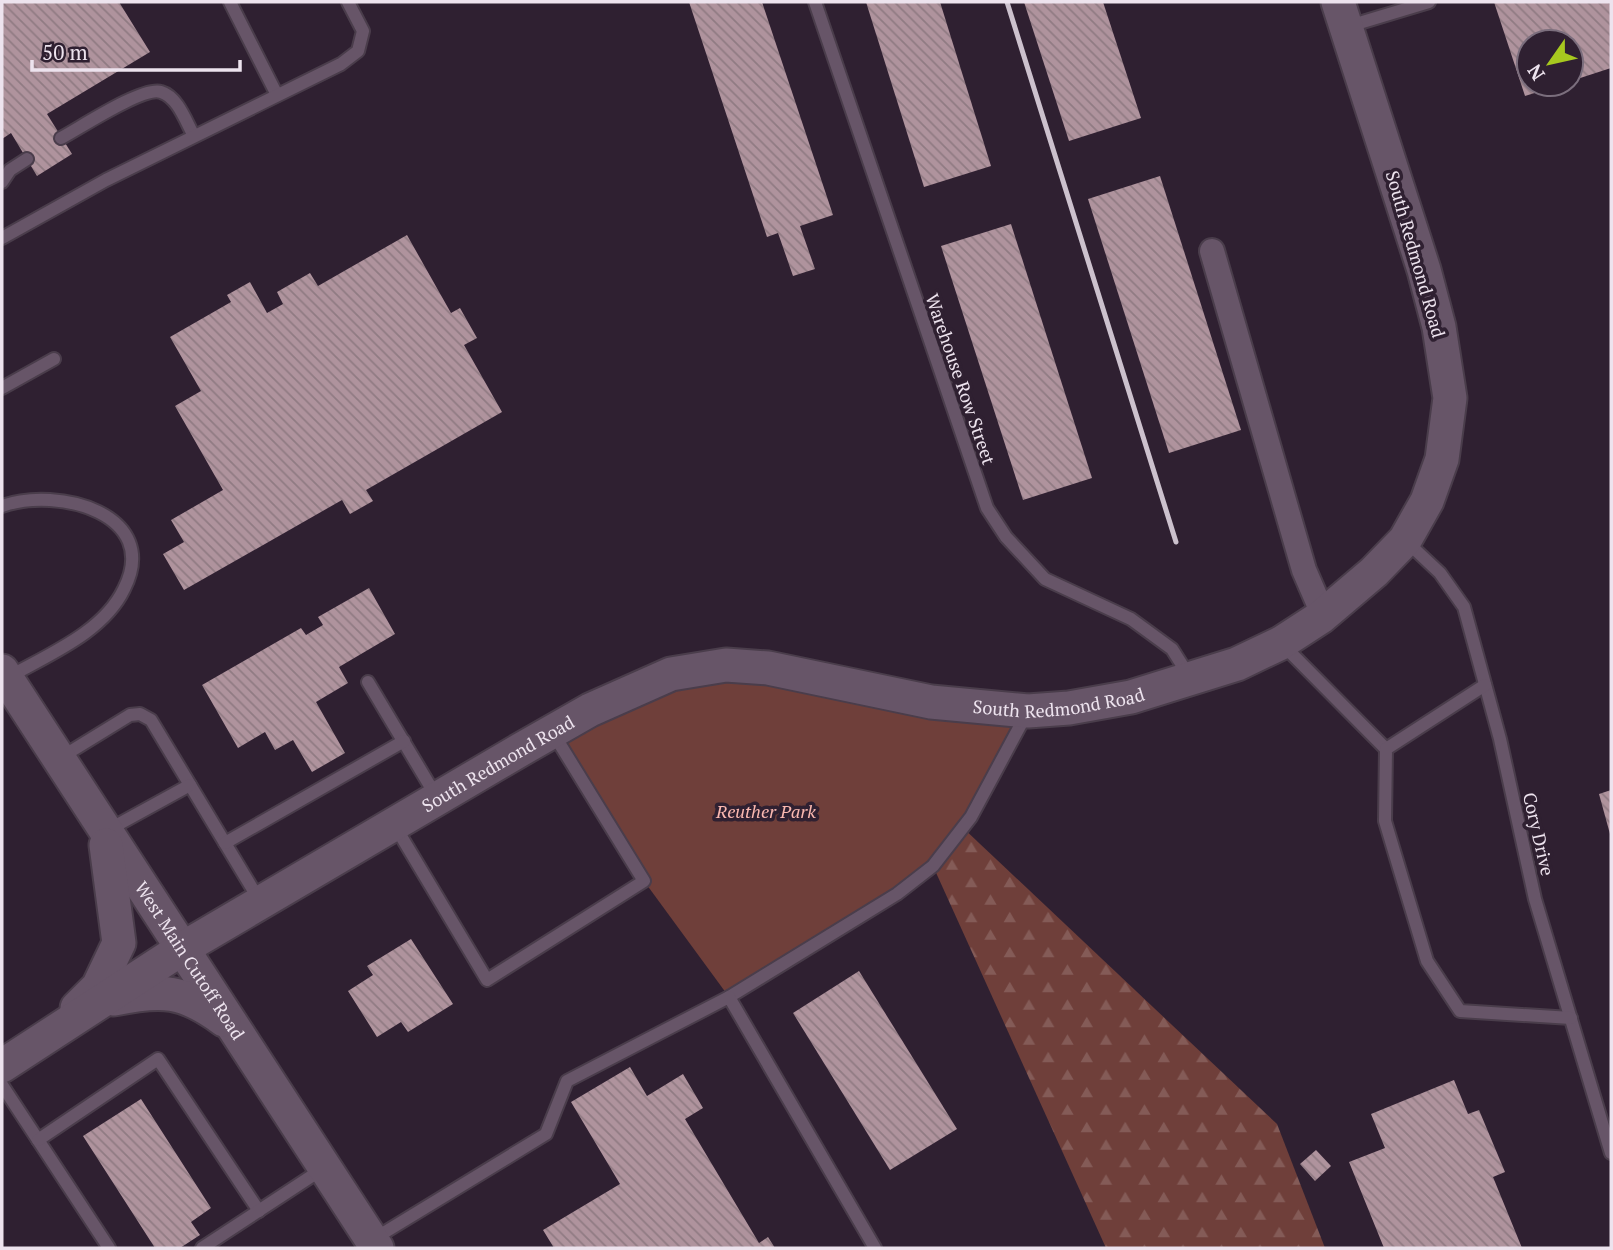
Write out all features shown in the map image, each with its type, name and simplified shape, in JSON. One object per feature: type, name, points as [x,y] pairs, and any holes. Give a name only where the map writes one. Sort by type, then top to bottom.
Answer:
[{"type":"street","name":"South Redmond Road","points":[[53,1032],[105,1001],[180,950],[552,732],[590,710],[671,674],[726,665],[768,668],[931,702],[1028,711],[1069,708],[1131,697],[1237,664],[1280,643],[1324,614],[1374,572],[1405,540],[1427,501],[1442,459],[1450,398],[1439,327],[1424,270],[1342,14]]},
{"type":"street","points":[[1212,251],[1304,570],[1324,614]]},
{"type":"street","name":"West Main Cutoff Road","points":[[4,675],[180,950],[237,1029],[374,1244]]},
{"type":"street","points":[[2,1066],[53,1032],[98,987],[119,943],[104,832]]},
{"type":"street","points":[[105,1001],[147,992],[173,993],[201,1003],[237,1029]]},
{"type":"lane","points":[[230,2],[277,95]]},
{"type":"lane","points":[[2,238],[194,136],[341,64],[358,51],[363,31],[348,2]]},
{"type":"lane","name":"Warehouse Row Street","points":[[815,2],[987,508],[1006,537],[1045,579],[1131,619],[1172,649],[1191,679]]},
{"type":"lane","points":[[1342,14],[1429,2]]},
{"type":"lane","points":[[61,138],[145,93],[160,91],[174,100],[194,136]]},
{"type":"lane","points":[[2,182],[10,170],[27,159]]},
{"type":"lane","points":[[2,388],[54,359]]},
{"type":"lane","points":[[2,506],[37,498],[79,503],[98,510],[122,533],[132,551],[132,570],[124,591],[110,609],[76,639],[4,675]]},
{"type":"lane","name":"Cory Drive","points":[[1405,540],[1454,590],[1464,607],[1535,899],[1611,1153]]},
{"type":"lane","points":[[1280,643],[1386,749],[1385,821],[1427,961],[1460,1011],[1571,1017]]},
{"type":"lane","points":[[368,682],[438,800]]},
{"type":"lane","points":[[1386,749],[1485,685]]},
{"type":"lane","points":[[374,1244],[546,1133],[567,1081],[729,997],[897,894],[933,866],[971,817],[1028,711]]},
{"type":"lane","points":[[58,759],[130,715],[140,714],[151,720],[261,903]]},
{"type":"lane","points":[[395,825],[487,980],[644,881],[552,732]]},
{"type":"lane","points":[[225,843],[404,741]]},
{"type":"lane","points":[[104,832],[190,785]]},
{"type":"lane","points":[[729,997],[875,1248]]},
{"type":"lane","points":[[38,1140],[158,1059],[259,1211]]},
{"type":"lane","points":[[2,1085],[108,1248]]},
{"type":"lane","points":[[202,1248],[326,1167]]},
{"type":"green space","name":"Reuther Park","points":[[671,674],[1028,711],[961,826],[933,866],[729,997],[644,881],[552,732]]},
{"type":"green space","points":[[961,826],[1277,1124],[1325,1248],[1106,1248],[933,866]]},
{"type":"building","points":[[2,2],[119,2],[150,52],[47,114],[72,154],[37,176],[11,133],[2,139]]},
{"type":"building","points":[[689,2],[762,2],[833,215],[800,226],[815,269],[793,276],[778,233],[767,237]]},
{"type":"building","points":[[866,2],[940,2],[991,166],[924,187]]},
{"type":"building","points":[[1024,2],[1103,2],[1141,118],[1069,141]]},
{"type":"building","points":[[1494,2],[1611,2],[1611,68],[1585,76],[1585,28],[1515,28],[1515,66]]},
{"type":"building","points":[[1160,176],[1241,430],[1169,453],[1088,199]]},
{"type":"building","points":[[1011,224],[1092,478],[1023,500],[941,246]]},
{"type":"building","points":[[407,235],[451,313],[460,308],[477,338],[464,345],[502,412],[366,490],[373,501],[350,514],[342,500],[184,590],[163,554],[184,542],[171,520],[223,490],[175,406],[201,391],[170,337],[231,302],[227,295],[250,282],[267,313],[283,304],[277,292],[310,273],[318,286]]},
{"type":"building","points":[[369,588],[395,634],[339,667],[348,683],[316,702],[345,753],[312,772],[293,740],[275,750],[265,732],[238,748],[202,685],[301,628],[306,635],[323,625],[318,617]]},
{"type":"building","points":[[1611,790],[1611,834],[1610,834],[1599,794]]},
{"type":"building","points":[[411,939],[453,1004],[408,1032],[401,1022],[377,1037],[348,991],[373,975],[367,966]]},
{"type":"building","points":[[859,971],[957,1129],[890,1170],[793,1013]]},
{"type":"building","points":[[630,1067],[647,1096],[683,1074],[703,1108],[685,1119],[759,1243],[768,1237],[775,1248],[554,1248],[543,1230],[620,1184],[571,1102]]},
{"type":"building","points":[[1454,1080],[1468,1114],[1479,1110],[1505,1172],[1493,1177],[1522,1248],[1384,1248],[1349,1162],[1385,1148],[1371,1114]]},
{"type":"building","points":[[141,1099],[211,1208],[191,1222],[200,1235],[180,1248],[155,1248],[83,1136]]},
{"type":"building","points":[[1316,1150],[1331,1166],[1315,1181],[1300,1164]]},
{"type":"railway","points":[[1007,2],[1176,542]]}]
